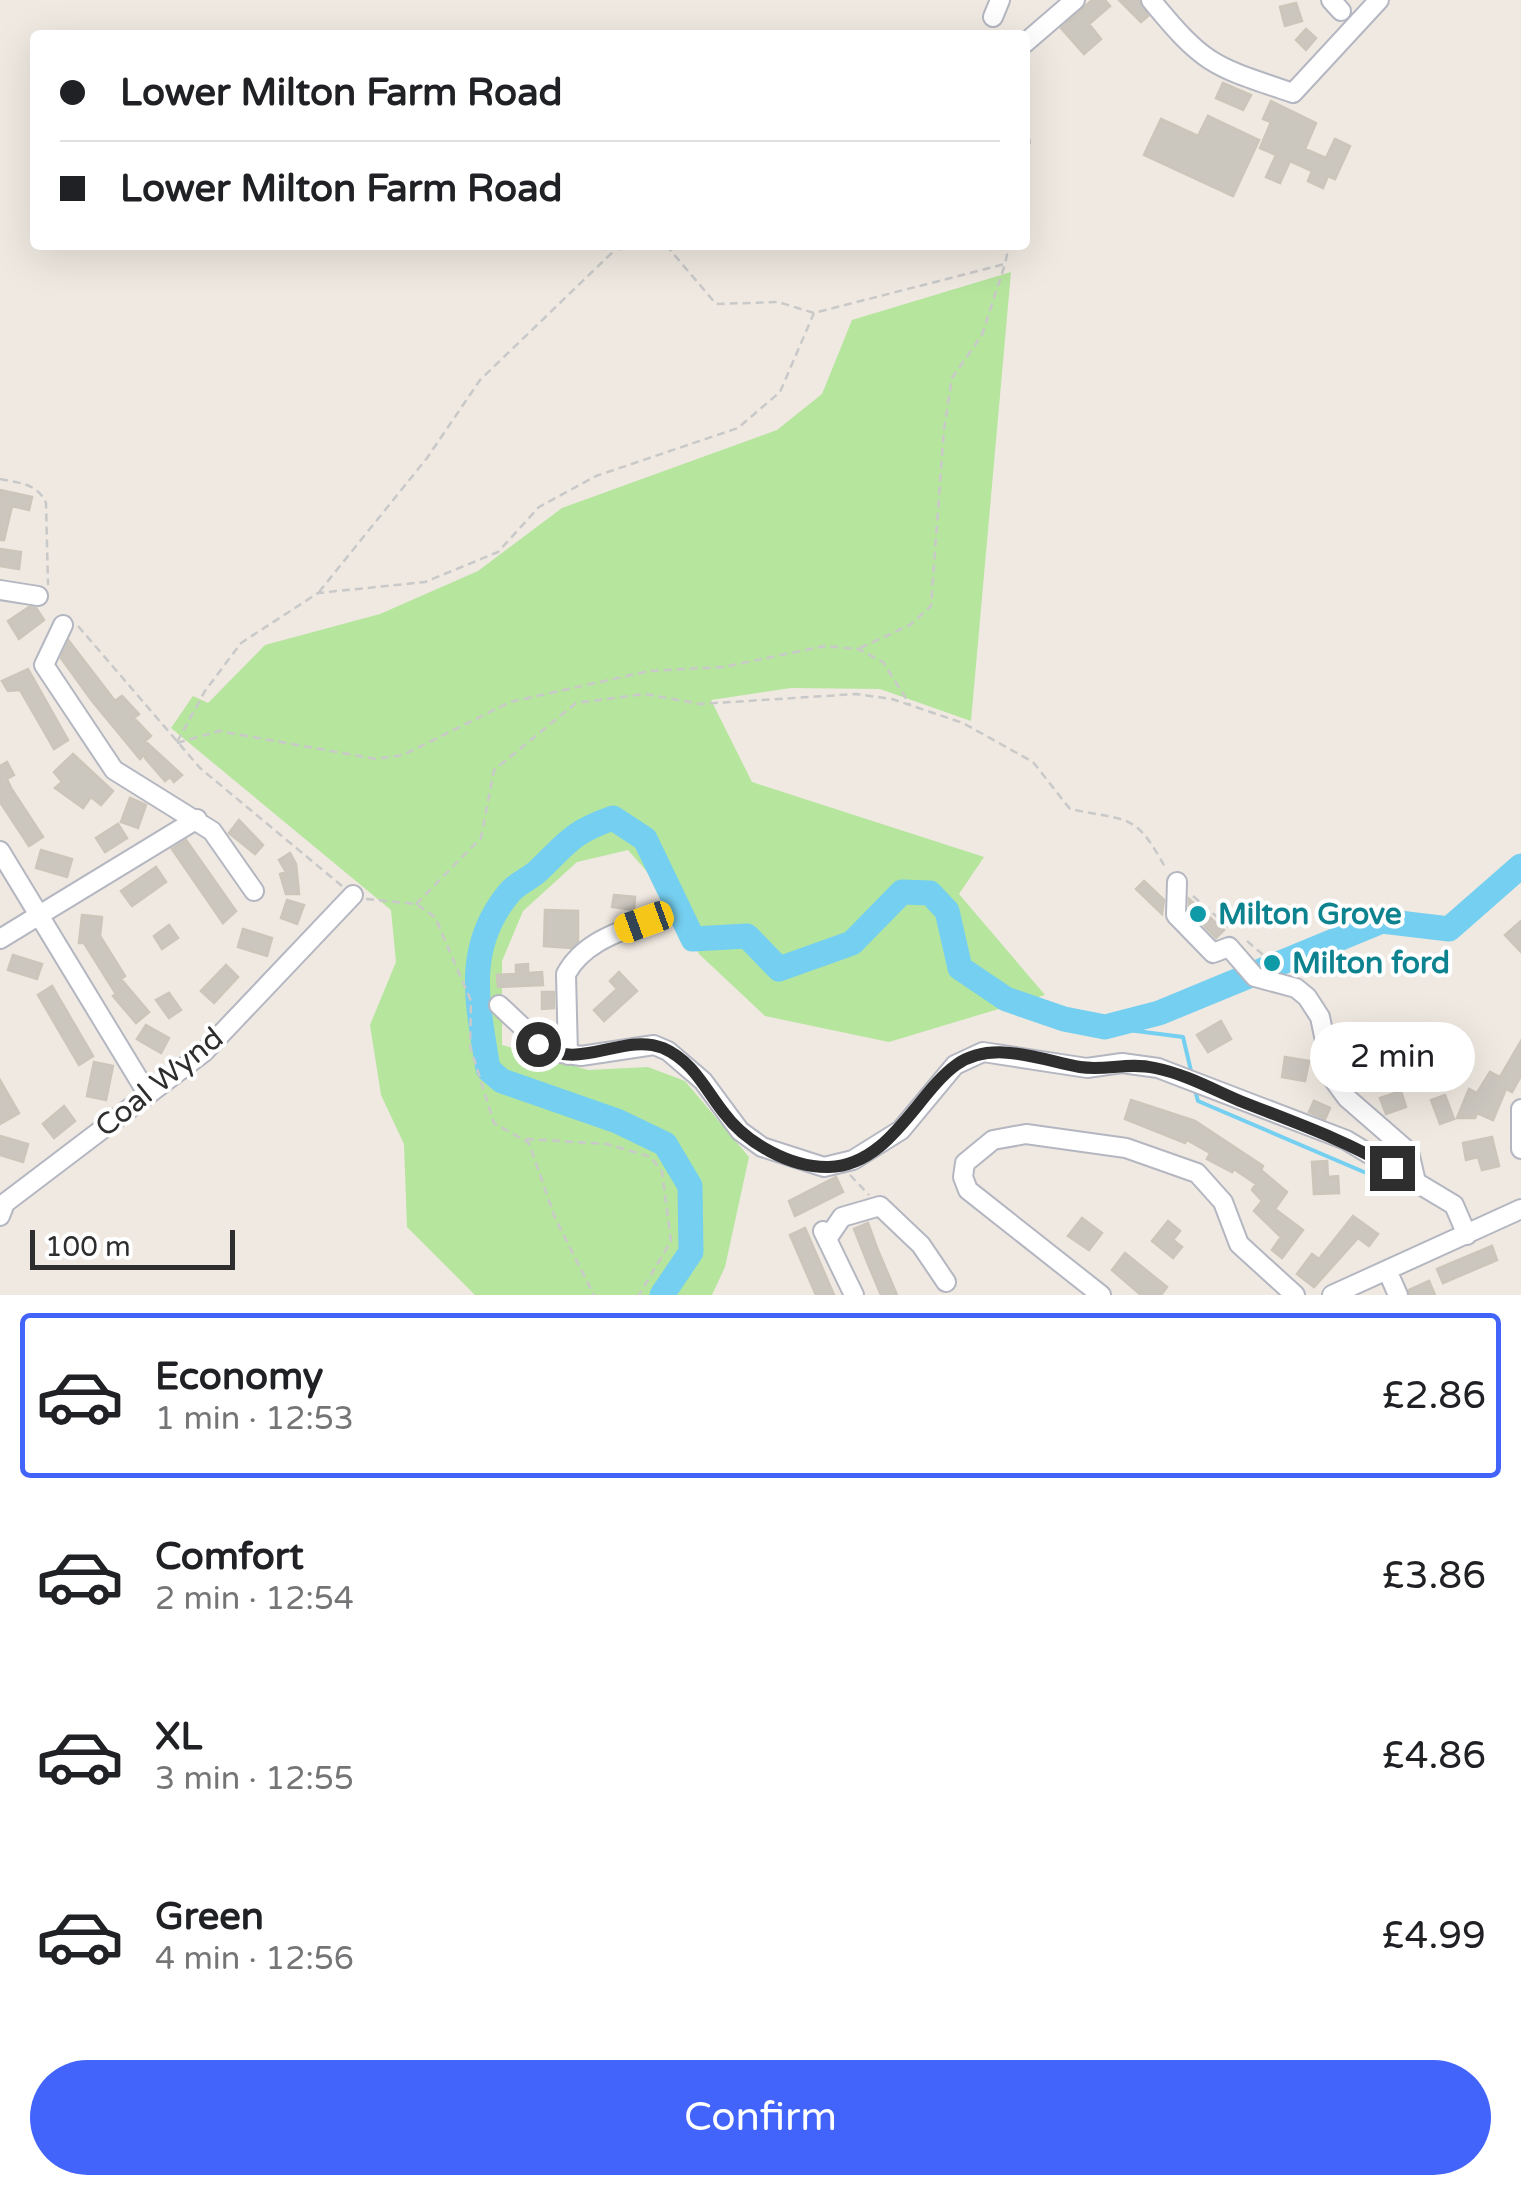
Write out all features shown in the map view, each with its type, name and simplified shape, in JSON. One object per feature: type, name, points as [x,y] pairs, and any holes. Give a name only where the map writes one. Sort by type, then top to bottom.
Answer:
[{"type":"street","points":[[1030,39],[1075,0]]},
{"type":"street","points":[[1151,0],[1193,52],[1216,67],[1293,93],[1379,0]]},
{"type":"street","points":[[0,590],[38,596]]},
{"type":"street","points":[[68,622],[44,665],[114,770],[212,830],[254,892]]},
{"type":"street","points":[[0,939],[197,818]]},
{"type":"street","points":[[0,852],[147,1093]]},
{"type":"street","points":[[1177,882],[1173,904],[1181,923],[1213,953],[1228,947],[1250,966],[1296,988],[1320,1018],[1333,1079],[1347,1098],[1409,1152],[1416,1182]]},
{"type":"street","name":"Coal Wynd","points":[[2,1204],[204,1052],[353,896]]},
{"type":"street","points":[[568,1055],[566,974],[578,956],[606,936],[644,922]]},
{"type":"street","points":[[499,1005],[538,1044],[568,1055],[597,1054],[638,1045],[668,1050],[703,1080],[740,1131],[762,1147],[807,1163],[840,1164],[901,1130],[956,1065],[983,1052],[1087,1068],[1122,1063],[1203,1084],[1346,1140],[1454,1204],[1467,1236]]},
{"type":"street","points":[[1521,1109],[1521,1149]]},
{"type":"street","points":[[1101,1295],[968,1190],[963,1177],[965,1163],[992,1140],[1026,1134],[1126,1148],[1197,1172],[1223,1202],[1239,1244],[1296,1295]]},
{"type":"street","points":[[854,1295],[825,1235],[842,1218],[880,1206],[921,1244],[946,1282]]},
{"type":"street","points":[[1332,1295],[1521,1210]]},
{"type":"street","points":[[1387,1270],[1398,1295]]},
{"type":"path","points":[[670,250],[716,304],[778,302],[814,312],[1005,264]]},
{"type":"path","points":[[858,649],[910,625],[931,606],[944,429],[952,378],[982,335],[1008,250]]},
{"type":"path","points":[[176,743],[204,691],[242,644],[318,593],[427,458],[480,380],[618,251]]},
{"type":"path","points":[[318,593],[425,582],[498,552],[539,508],[596,476],[738,428],[780,392],[814,312]]},
{"type":"path","points":[[0,479],[30,485],[46,502],[47,596],[38,596]]},
{"type":"path","points":[[68,622],[176,743],[353,896],[416,904],[435,917],[472,1001],[470,1046],[494,1123],[524,1139],[607,1144],[651,1157],[662,1172],[671,1241],[639,1295]]},
{"type":"path","points":[[176,743],[219,732],[376,759],[404,755],[510,702],[649,671],[722,667],[825,646],[858,649],[883,662],[910,705]]},
{"type":"path","points":[[416,904],[481,838],[499,764],[576,703],[645,694],[700,704],[856,694],[910,705],[962,723],[1033,762],[1070,810],[1137,824],[1177,882],[1291,978],[1296,988]]},
{"type":"path","points":[[1237,934],[1250,966]]},
{"type":"path","points":[[524,1139],[555,1218],[577,1254],[594,1295]]},
{"type":"path","points":[[840,1164],[880,1206]]},
{"type":"green space","points":[[1011,272],[971,721],[880,689],[791,688],[711,700],[752,782],[984,857],[959,894],[1045,995],[889,1042],[765,1016],[699,954],[671,899],[628,850],[577,862],[523,911],[502,961],[502,1045],[588,1070],[648,1067],[685,1081],[749,1157],[725,1267],[712,1295],[475,1295],[407,1227],[404,1144],[381,1095],[370,1025],[396,962],[391,910],[171,728],[193,696],[208,703],[265,645],[380,614],[478,571],[562,508],[777,430],[822,394],[852,320]]},
{"type":"building","points":[[1092,0],[1105,0],[1110,6],[1089,24],[1101,39],[1084,54],[1061,28]]},
{"type":"building","points":[[1119,0],[1139,0],[1148,16],[1141,22]]},
{"type":"building","points":[[1296,3],[1302,21],[1285,26],[1280,7]]},
{"type":"building","points":[[1306,29],[1316,38],[1306,50],[1296,40]]},
{"type":"building","points":[[1223,83],[1251,95],[1243,110],[1216,98]]},
{"type":"building","points":[[1271,101],[1316,123],[1305,149],[1326,158],[1335,139],[1350,146],[1335,179],[1328,176],[1323,188],[1308,181],[1312,171],[1290,161],[1280,183],[1266,177],[1276,155],[1260,148],[1271,122],[1263,119]]},
{"type":"building","points":[[1208,116],[1259,140],[1233,196],[1144,155],[1161,119],[1198,136]]},
{"type":"building","points":[[0,490],[32,497],[29,510],[12,506],[4,540],[0,540]]},
{"type":"building","points":[[0,549],[21,552],[19,569],[0,566]]},
{"type":"building","points":[[29,607],[36,608],[44,620],[19,639],[8,621]]},
{"type":"building","points":[[69,641],[115,701],[122,696],[139,714],[134,718],[151,736],[145,741],[182,775],[174,782],[170,777],[165,781],[145,758],[147,751],[140,759],[92,701],[61,658]]},
{"type":"building","points":[[28,669],[68,740],[54,749],[20,690],[8,691],[2,681]]},
{"type":"building","points":[[73,754],[113,791],[101,805],[91,797],[83,808],[55,788],[62,782],[54,772]]},
{"type":"building","points":[[7,762],[14,775],[7,779],[11,788],[43,837],[29,846],[0,802],[0,766]]},
{"type":"building","points":[[130,798],[146,805],[138,828],[121,822]]},
{"type":"building","points":[[239,820],[263,845],[255,854],[229,833]]},
{"type":"building","points":[[118,824],[127,838],[105,852],[96,838]]},
{"type":"building","points":[[186,840],[236,911],[223,923],[172,849]]},
{"type":"building","points":[[41,850],[72,859],[67,877],[36,868]]},
{"type":"building","points":[[290,853],[296,864],[299,894],[286,894],[280,874],[286,872],[279,860]]},
{"type":"building","points":[[156,867],[166,882],[132,906],[121,891]]},
{"type":"building","points":[[1144,881],[1164,900],[1162,914],[1136,889]]},
{"type":"building","points":[[614,895],[635,897],[634,910],[612,907]]},
{"type":"building","points":[[1189,899],[1224,930],[1216,938],[1189,910]]},
{"type":"building","points":[[287,900],[304,905],[297,924],[281,918]]},
{"type":"building","points":[[545,910],[578,911],[578,941],[571,948],[544,946]]},
{"type":"building","points":[[82,915],[102,917],[100,936],[125,976],[121,979],[149,1012],[136,1023],[113,996],[116,994],[84,943],[79,943]]},
{"type":"building","points":[[1521,921],[1521,952],[1505,935]]},
{"type":"building","points":[[169,925],[178,938],[162,949],[154,936]]},
{"type":"building","points":[[243,929],[272,938],[267,956],[238,947]]},
{"type":"building","points":[[13,955],[42,964],[37,979],[8,970]]},
{"type":"building","points":[[528,964],[528,973],[542,972],[543,985],[498,987],[497,975],[516,974],[516,965]]},
{"type":"building","points":[[226,965],[238,977],[214,1003],[201,991]]},
{"type":"building","points":[[619,972],[637,991],[604,1021],[594,1010],[617,989],[610,981]]},
{"type":"building","points":[[52,986],[93,1056],[79,1065],[38,995]]},
{"type":"building","points":[[542,992],[554,992],[554,1008],[542,1009]]},
{"type":"building","points":[[169,993],[181,1010],[169,1018],[156,1000]]},
{"type":"building","points":[[1221,1021],[1231,1039],[1208,1052],[1197,1035]]},
{"type":"building","points":[[146,1025],[169,1038],[161,1053],[137,1039]]},
{"type":"building","points":[[1374,1035],[1381,1056],[1355,1064],[1358,1073],[1346,1076],[1339,1046]]},
{"type":"building","points":[[1521,1041],[1521,1076],[1512,1092],[1506,1089],[1493,1120],[1477,1113],[1475,1118],[1457,1118],[1469,1089],[1477,1093],[1490,1072],[1500,1077]]},
{"type":"building","points":[[1285,1057],[1309,1061],[1305,1081],[1282,1077]]},
{"type":"building","points":[[94,1062],[113,1066],[106,1100],[87,1096]]},
{"type":"building","points":[[0,1080],[19,1113],[0,1124]]},
{"type":"building","points":[[1401,1091],[1406,1107],[1386,1114],[1380,1098]]},
{"type":"building","points":[[1445,1095],[1454,1119],[1440,1124],[1431,1100]]},
{"type":"building","points":[[1131,1100],[1195,1121],[1263,1166],[1261,1170],[1287,1192],[1275,1209],[1303,1230],[1282,1258],[1272,1250],[1281,1237],[1254,1211],[1262,1201],[1252,1190],[1256,1184],[1234,1169],[1232,1172],[1207,1159],[1210,1153],[1187,1140],[1185,1143],[1125,1119]]},
{"type":"building","points":[[1314,1101],[1330,1108],[1325,1119],[1309,1112]]},
{"type":"building","points":[[64,1106],[75,1121],[54,1138],[43,1124]]},
{"type":"building","points":[[0,1136],[28,1144],[23,1162],[0,1155]]},
{"type":"building","points":[[1492,1137],[1499,1166],[1482,1170],[1478,1157],[1466,1160],[1463,1143]]},
{"type":"building","points":[[1327,1161],[1328,1177],[1338,1176],[1339,1193],[1314,1194],[1312,1162]]},
{"type":"building","points":[[836,1177],[843,1192],[795,1216],[789,1201]]},
{"type":"building","points":[[1353,1216],[1378,1234],[1369,1246],[1358,1238],[1314,1287],[1297,1274],[1312,1254],[1319,1259]]},
{"type":"building","points":[[1082,1218],[1102,1233],[1089,1250],[1068,1236]]},
{"type":"building","points":[[1168,1221],[1180,1231],[1173,1240],[1182,1247],[1173,1258],[1152,1241]]},
{"type":"building","points":[[868,1223],[897,1295],[881,1295],[868,1264],[854,1229]]},
{"type":"building","points":[[805,1228],[834,1295],[816,1295],[790,1235]]},
{"type":"building","points":[[1492,1246],[1497,1260],[1443,1283],[1437,1269]]},
{"type":"building","points":[[1125,1253],[1167,1287],[1161,1295],[1141,1295],[1112,1270]]},
{"type":"building","points":[[1429,1281],[1435,1295],[1410,1295],[1409,1290]]},
{"type":"waterway","points":[[662,1295],[691,1252],[690,1186],[665,1144],[617,1121],[502,1081],[488,1069],[484,1045],[477,978],[485,935],[494,914],[512,890],[589,828],[613,818],[645,839],[693,939],[747,936],[779,969],[852,943],[902,892],[930,893],[947,911],[960,968],[1006,999],[1064,1019],[1105,1027],[1159,1013],[1382,921],[1449,929],[1521,866]]},
{"type":"waterway","points":[[1105,1027],[1183,1037],[1192,1075]]},
{"type":"waterway","points":[[1195,1090],[1198,1101],[1385,1181]]},
{"type":"place","name":"Milton Grove","points":[[1198,914]]},
{"type":"place","name":"Milton ford","points":[[1272,963]]},
{"type":"route","points":[[538,1044],[548,1051],[581,1056],[638,1045],[668,1050],[703,1080],[740,1131],[762,1147],[824,1167],[853,1160],[901,1130],[956,1065],[983,1052],[1087,1068],[1122,1063],[1158,1068],[1346,1140],[1392,1168]]}]
